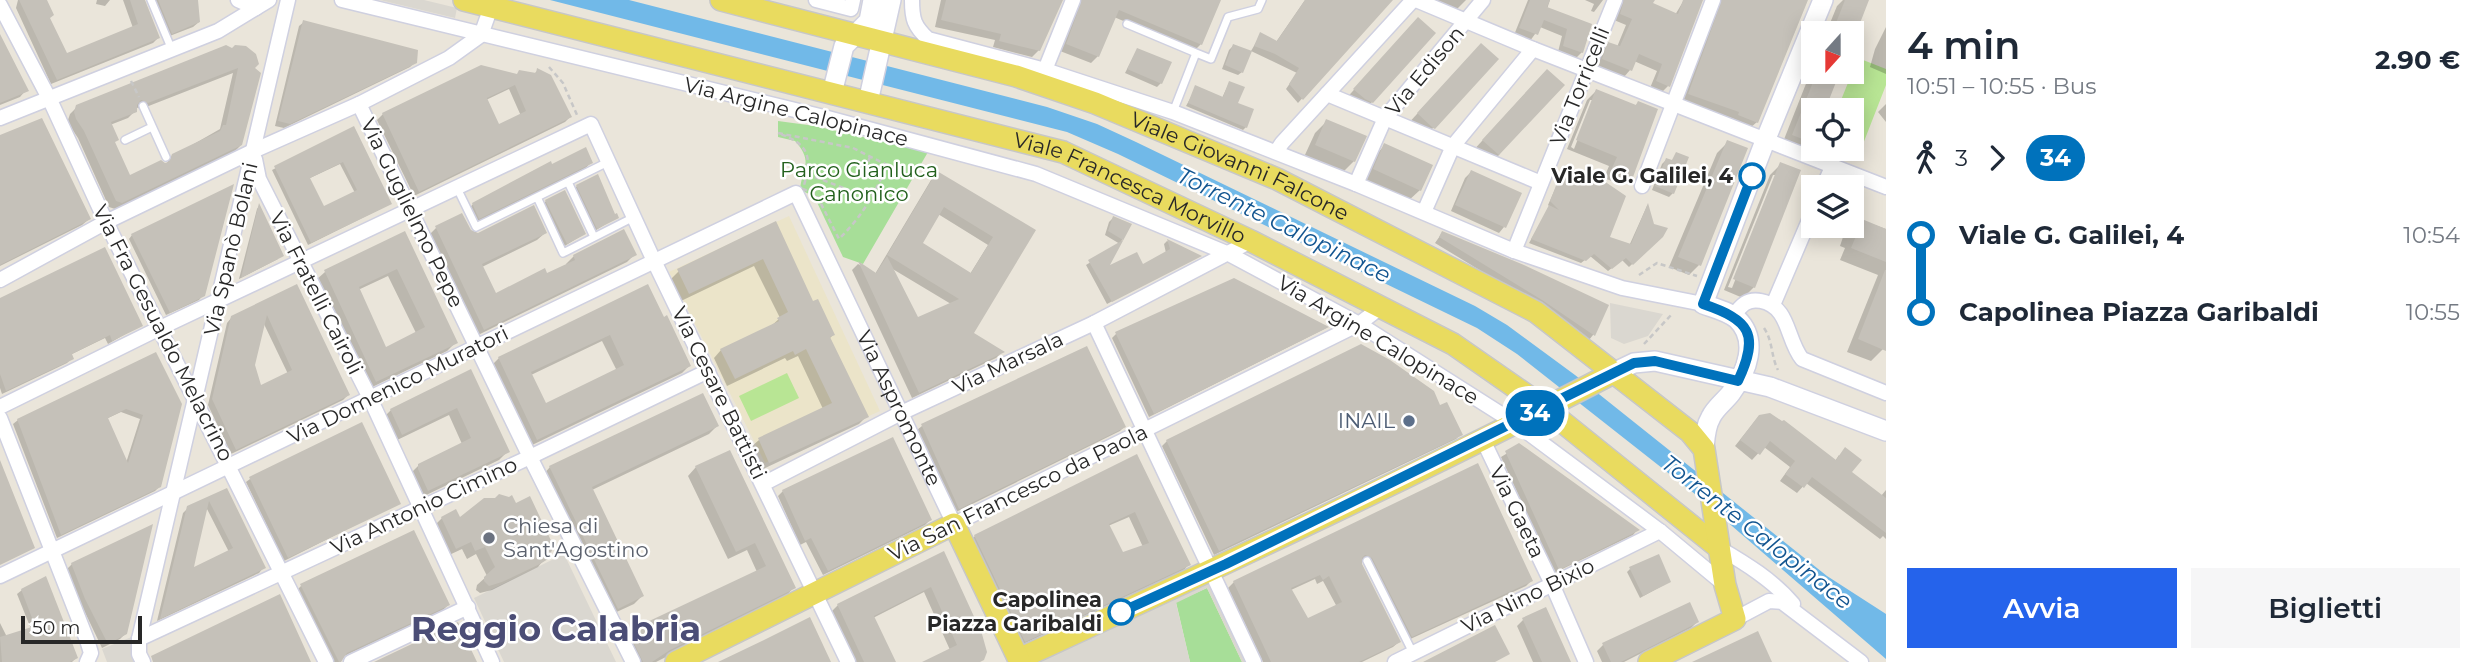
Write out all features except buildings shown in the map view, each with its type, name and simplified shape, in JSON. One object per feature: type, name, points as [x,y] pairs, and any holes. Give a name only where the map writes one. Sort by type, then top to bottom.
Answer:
[{"type":"main road","name":"Viale Francesca Morvillo","points":[[464,0],[712,62],[833,87],[1063,152],[1251,240],[1453,344],[1553,404],[1718,538]]},
{"type":"main road","name":"Viale Giovanni Falcone","points":[[721,0],[849,40],[1016,76],[1084,99],[1277,179],[1536,312],[1606,376],[1690,432],[1704,449]]},
{"type":"main road","points":[[1017,661],[1212,570],[1606,376]]},
{"type":"main road","points":[[1649,662],[1735,619],[1725,585],[1704,449]]},
{"type":"main road","name":"Via San Francesco da Paola","points":[[676,662],[954,524]]},
{"type":"main road","name":"Via Aspromonte","points":[[954,524],[1017,661]]},
{"type":"street","points":[[238,0],[263,4]]},
{"type":"street","name":"Via Spanò Bolani","points":[[143,662],[139,654],[139,639],[288,0]]},
{"type":"street","name":"Via Argine Calopinace","points":[[342,0],[824,117],[1036,174],[1229,254],[1359,324],[1515,423],[1660,531],[1725,585]]},
{"type":"street","points":[[816,0],[851,9],[853,0]]},
{"type":"street","points":[[824,117],[849,40],[869,21],[873,0]]},
{"type":"street","points":[[869,97],[891,0]]},
{"type":"street","points":[[912,0],[912,16],[916,28],[928,39],[1045,70],[1173,113],[1356,184],[1514,251],[1622,288],[1703,304],[1733,316],[1745,329],[1750,341],[1749,355],[1738,381],[1711,416],[1706,429],[1704,449]]},
{"type":"street","points":[[1045,70],[1073,0]]},
{"type":"street","points":[[1276,152],[1415,0],[1886,187]]},
{"type":"street","name":"Via Edison","points":[[1356,184],[1385,118],[1483,0]]},
{"type":"street","name":"Via Torricelli","points":[[1514,251],[1615,0]]},
{"type":"street","points":[[1642,186],[1713,0]]},
{"type":"street","points":[[1703,304],[1765,141],[1823,0]]},
{"type":"street","points":[[0,118],[218,31],[263,4]]},
{"type":"street","name":"Via Fra Gesualdo Melacrino","points":[[0,5],[50,100],[106,222],[326,662]]},
{"type":"street","points":[[0,280],[177,183],[359,104],[449,58],[481,35],[491,7]]},
{"type":"street","points":[[1424,212],[1453,146],[1533,49]]},
{"type":"street","points":[[704,88],[712,62]]},
{"type":"street","points":[[1327,94],[1541,183]]},
{"type":"street","name":"Via Guglielmo Pepe","points":[[359,104],[632,662]]},
{"type":"street","name":"Via Cesare Battisti","points":[[457,187],[592,124],[654,261],[848,662]]},
{"type":"street","name":"Via Fratelli Cairoli","points":[[253,150],[258,179],[370,398],[492,662]]},
{"type":"street","points":[[1828,175],[1832,167]]},
{"type":"street","points":[[0,407],[457,187]]},
{"type":"street","name":"Via Domenico Muratori","points":[[0,576],[796,193]]},
{"type":"street","name":"Via Aspromonte","points":[[796,193],[954,524]]},
{"type":"street","points":[[1773,305],[1802,238]]},
{"type":"street","name":"Via Marsala","points":[[763,484],[901,413],[1094,323],[1251,240]]},
{"type":"street","points":[[1733,316],[1744,303],[1755,300],[1773,305],[1783,317],[1797,353],[1807,363],[1886,393]]},
{"type":"street","name":"Via San Francesco da Paola","points":[[954,524],[1359,324],[1381,307]]},
{"type":"street","points":[[1094,323],[1254,662]]},
{"type":"street","points":[[1606,376],[1634,363],[1655,361],[1797,396],[1886,431]]},
{"type":"street","name":"Via Antonio Cimino","points":[[139,639],[708,371]]},
{"type":"street","points":[[0,418],[91,653],[87,662]]},
{"type":"street","name":"Via Gaeta","points":[[1482,438],[1586,662]]},
{"type":"street","name":"Via Nino Bixio","points":[[1395,662],[1660,531]]},
{"type":"street","points":[[1718,538],[1742,561],[1786,595],[1808,621]]},
{"type":"street","points":[[1735,619],[1775,600],[1787,605],[1861,662]]},
{"type":"street","points":[[351,662],[467,607]]},
{"type":"lane","points":[[150,0],[172,50]]},
{"type":"lane","points":[[1127,24],[1212,59],[1228,17],[1258,9],[1262,0]]},
{"type":"lane","points":[[1173,113],[1196,53]]},
{"type":"lane","points":[[143,106],[166,157]]},
{"type":"lane","points":[[125,140],[152,127]]},
{"type":"lane","points":[[457,187],[476,227],[608,162]]},
{"type":"lane","points":[[568,182],[594,237]]},
{"type":"lane","points":[[537,197],[564,253],[634,217]]},
{"type":"lane","points":[[1367,561],[1413,653]]},
{"type":"path","points":[[544,64],[558,75],[572,104]]},
{"type":"path","points":[[839,239],[873,198],[887,165],[853,148],[778,133],[796,139],[803,146],[808,155],[807,174],[849,190]]},
{"type":"path","points":[[866,170],[870,156]]},
{"type":"path","points":[[1644,344],[1673,312]]},
{"type":"shaded area","points":[[380,0],[424,0],[457,8],[455,18]]},
{"type":"shaded area","points":[[789,216],[880,411],[765,463],[669,272]]},
{"type":"shaded area","points":[[1610,303],[1663,314],[1648,336],[1624,344],[1611,338]]},
{"type":"shaded area","points":[[564,554],[616,662],[504,662],[474,598]]},
{"type":"shaded area","points":[[1209,582],[1246,662],[1242,662],[1207,588],[1176,603],[1190,662],[1037,662]]},
{"type":"shaded area","points":[[134,636],[131,651],[137,662],[107,662],[102,649]]},
{"type":"green space","points":[[1864,60],[1886,69],[1886,85],[1864,141],[1864,98],[1842,98],[1848,84],[1864,84]]},
{"type":"green space","name":"Parco Gianluca Canonico","points":[[778,121],[815,126],[928,152],[863,264],[843,257],[814,196],[800,190],[805,165],[804,154],[795,141],[778,137]]},
{"type":"green space","points":[[787,373],[799,398],[751,421],[739,396]]},
{"type":"green space","points":[[1207,588],[1242,662],[1190,662],[1176,602]]},
{"type":"water","name":"Torrente Calopinace","points":[[550,0],[629,0],[1047,107],[1097,124],[1136,142],[1475,306],[1507,325],[1575,375],[1827,576],[1886,614],[1886,659],[1695,494],[1517,354],[1477,328],[1118,154],[1067,132]]},
{"type":"bus line","name":"34","points":[[1121,612],[1226,564],[1634,363],[1655,361],[1738,381],[1749,355],[1750,341],[1745,329],[1733,316],[1703,304],[1752,176]]},
{"type":"place","name":"Viale G. Galilei, 4","points":[[1752,176]]},
{"type":"place","name":"INAIL","points":[[1409,421]]},
{"type":"place","name":"Chiesa di Sant'Agostino","points":[[489,538]]},
{"type":"place","name":"Capolinea Piazza Garibaldi","points":[[1121,612]]},
{"type":"district","name":"Reggio Calabria","points":[[556,629]]}]
